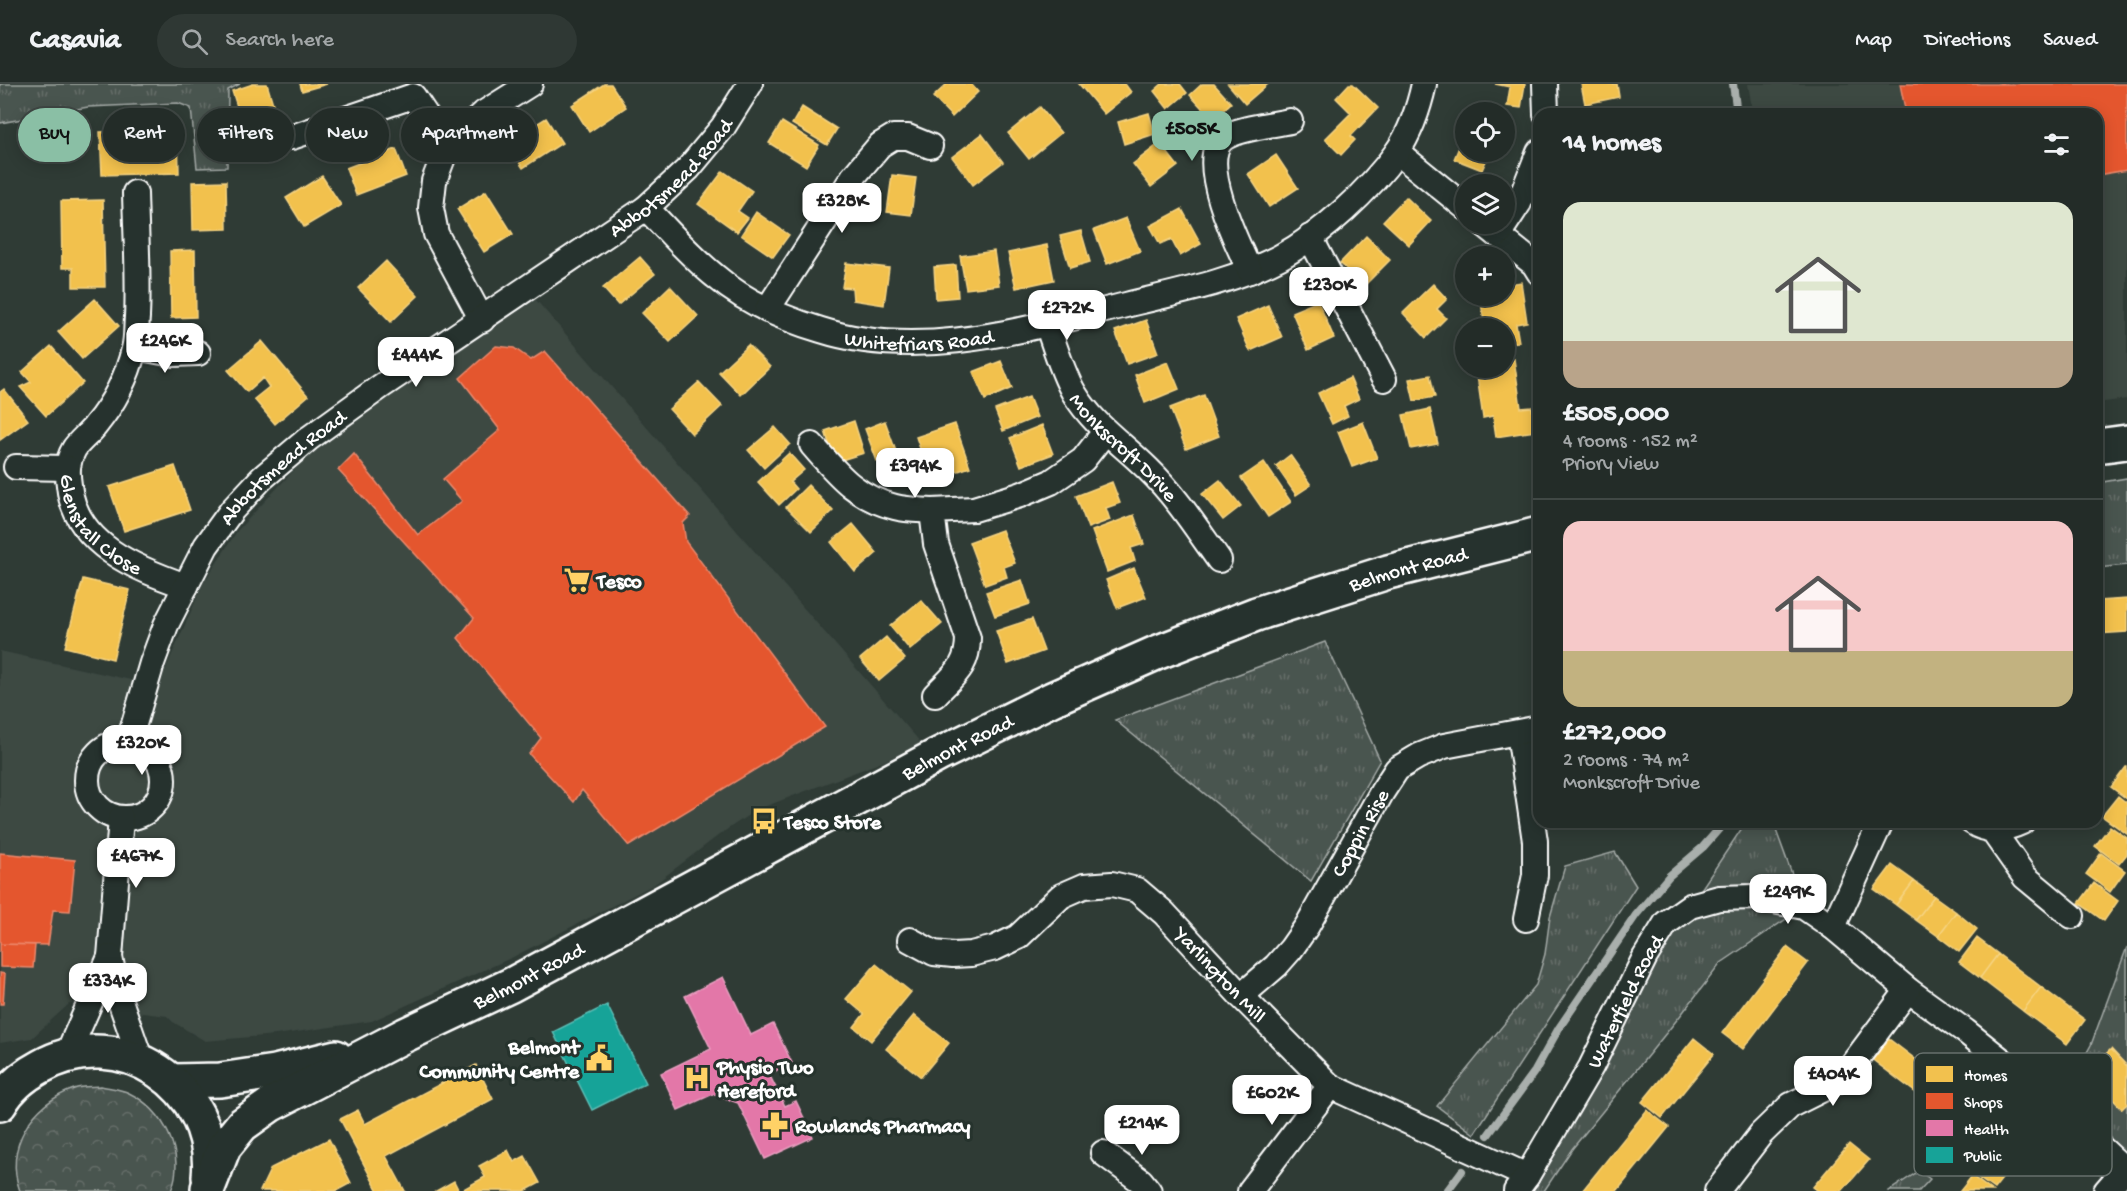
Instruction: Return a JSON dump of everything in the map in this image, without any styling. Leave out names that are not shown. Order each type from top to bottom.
[{"type":"highway","points":[[2103,445],[2127,442]]},
{"type":"highway","name":"Belmont Road","points":[[208,1190],[224,1147],[242,1125],[270,1105],[405,1035],[511,985],[938,755],[1052,699],[1156,653],[1256,614],[1388,572],[1533,536]]},
{"type":"highway","name":"Belmont Road","points":[[173,1082],[220,1080],[275,1072],[348,1054],[405,1035]]},
{"type":"highway","points":[[1,1100],[15,1084],[31,1072],[67,1055],[104,1052],[141,1061],[158,1070],[173,1082],[188,1099],[200,1119],[208,1142],[210,1165],[208,1190]]},
{"type":"street","points":[[492,108],[530,84]]},
{"type":"street","name":"Abbotsmead Road","points":[[129,741],[166,625],[213,537],[232,510],[262,478],[308,439],[380,387],[646,208],[688,169],[723,127],[750,84]]},
{"type":"street","name":"Whitefriars Road","points":[[646,208],[714,276],[767,310],[822,331],[870,341],[927,342],[977,338],[1047,324],[1204,286],[1250,271],[1281,256],[1310,237],[1357,199],[1397,152],[1412,122],[1424,84]]},
{"type":"street","points":[[1545,84],[1546,108]]},
{"type":"street","points":[[294,136],[413,96],[421,108]]},
{"type":"street","points":[[1250,271],[1233,236],[1213,168],[1215,147],[1224,137],[1290,121]]},
{"type":"street","points":[[767,310],[854,177],[880,145],[893,137],[919,142]]},
{"type":"street","points":[[1397,152],[1455,199]]},
{"type":"street","points":[[441,162],[434,181],[431,208],[436,234],[482,320]]},
{"type":"street","points":[[1515,207],[1519,203],[1533,167]]},
{"type":"street","name":"Glenstall Close","points":[[135,193],[138,297],[135,347],[116,398],[94,427],[74,448],[67,468],[70,496],[80,518],[99,543],[120,559],[144,572],[186,586]]},
{"type":"street","points":[[1497,234],[1533,263]]},
{"type":"street","points":[[1310,237],[1384,379]]},
{"type":"street","name":"Monkscroft Drive","points":[[1047,324],[1062,367],[1074,392],[1090,415],[1105,432],[1148,469],[1179,504],[1219,560]]},
{"type":"street","points":[[135,347],[173,354],[198,353]]},
{"type":"street","points":[[812,445],[846,483],[866,497],[896,508],[932,511],[974,509],[1020,495],[1051,482],[1083,460],[1105,432]]},
{"type":"street","points":[[16,467],[67,468]]},
{"type":"street","points":[[932,511],[936,544],[968,638],[968,653],[961,667],[935,695]]},
{"type":"street","name":"Coppin Rise","points":[[1241,996],[1284,957],[1307,926],[1382,792],[1397,770],[1419,756],[1444,746],[1529,731],[1533,819]]},
{"type":"street","points":[[129,741],[141,744],[155,756],[163,773],[164,785],[160,796],[144,814],[133,818],[121,818],[99,809],[87,788],[86,776],[96,753],[106,746],[129,741]]},
{"type":"street","points":[[121,818],[110,957],[117,992],[141,1061]]},
{"type":"street","name":"Coppin Rise","points":[[1526,919],[1534,875],[1533,828]]},
{"type":"street","points":[[1833,927],[1878,828]]},
{"type":"street","points":[[1984,828],[2025,877],[2072,916]]},
{"type":"street","name":"Yarlington Mill","points":[[910,940],[934,953],[962,954],[995,948],[1018,937],[1061,896],[1084,886],[1112,885],[1137,890],[1164,914],[1330,1086],[1522,1184]]},
{"type":"street","name":"Waterfield Road","points":[[1522,1184],[1591,1067],[1645,957],[1666,923],[1690,906],[1719,898],[1754,897],[1804,907],[1833,927],[1908,990],[1992,1053]]},
{"type":"street","points":[[67,1055],[110,957]]},
{"type":"street","points":[[1718,1191],[1761,1134],[1791,1105],[1843,1077],[1908,990]]},
{"type":"street","points":[[1250,1191],[1330,1086]]},
{"type":"street","points":[[1103,1153],[1141,1181],[1149,1191]]},
{"type":"street","name":"Waterfield Road","points":[[2112,1157],[2126,1170]]},
{"type":"street","points":[[2106,1191],[2126,1170]]},
{"type":"shaded area","points":[[1748,84],[2127,84],[2127,399],[2103,402],[2103,108],[1752,108]]},
{"type":"shaded area","points":[[536,300],[922,744],[882,762],[756,810],[655,884],[513,957],[372,1021],[276,1035],[205,1041],[167,1016],[69,1004],[32,1038],[0,1043],[0,651],[158,686],[203,584],[237,531],[309,454],[383,397]]},
{"type":"green space","points":[[0,84],[240,84],[228,90],[228,108],[197,108],[197,162],[227,162],[227,167],[197,168],[191,108],[178,103],[82,108],[18,108],[18,120],[0,123]]},
{"type":"green space","points":[[2127,478],[2127,565],[2103,567],[2103,482]]},
{"type":"green space","points":[[1325,642],[1380,760],[1311,881],[1115,720]]},
{"type":"green space","points":[[1742,828],[1775,828],[1804,907],[1721,963],[1572,1149],[1544,1191],[1516,1191],[1666,923],[1690,906]]},
{"type":"green space","points":[[1615,852],[1636,886],[1474,1134],[1437,1106],[1536,985],[1545,954],[1550,917],[1565,866]]},
{"type":"green space","points":[[2127,947],[2127,1172],[2112,1158],[2112,1053],[2087,1053]]},
{"type":"green space","points":[[101,1086],[129,1093],[152,1110],[162,1121],[174,1148],[176,1162],[171,1191],[20,1191],[16,1175],[16,1158],[25,1129],[34,1116],[59,1096],[77,1088]]},
{"type":"green space","points":[[1914,1174],[1930,1179],[1919,1191],[1889,1191]]},
{"type":"building: Homes","points":[[253,84],[267,84],[274,108],[238,108],[232,91]]},
{"type":"building: Homes","points":[[300,84],[327,84],[302,91]]},
{"type":"building: Homes","points":[[604,84],[611,84],[626,107],[589,132],[572,105]]},
{"type":"building: Homes","points":[[947,84],[971,84],[978,92],[952,117],[933,97]]},
{"type":"building: Homes","points":[[1079,84],[1125,84],[1131,92],[1104,114]]},
{"type":"building: Homes","points":[[1162,84],[1180,84],[1187,93],[1168,109],[1154,91]]},
{"type":"building: Homes","points":[[1202,84],[1214,84],[1231,103],[1213,120],[1190,95]]},
{"type":"building: Homes","points":[[1228,84],[1268,84],[1245,104]]},
{"type":"building: Homes","points":[[1349,84],[1353,84],[1378,108],[1351,136],[1355,140],[1341,155],[1325,139],[1351,113],[1336,98]]},
{"type":"building: Homes","points":[[1495,84],[1525,84],[1521,108],[1515,107],[1515,102],[1508,102],[1510,87]]},
{"type":"building: Homes","points":[[1581,84],[1617,84],[1619,97],[1585,104]]},
{"type":"building: Homes","points":[[802,107],[837,129],[827,145],[792,124]]},
{"type":"building: Homes","points":[[1040,107],[1061,133],[1029,159],[1008,133]]},
{"type":"building: Homes","points":[[1149,113],[1155,134],[1124,144],[1118,122]]},
{"type":"building: Homes","points":[[546,118],[562,143],[537,159],[537,124]]},
{"type":"building: Homes","points":[[782,122],[819,145],[806,166],[769,143]]},
{"type":"building: Homes","points":[[100,132],[103,132],[103,162],[179,162],[179,173],[102,175]]},
{"type":"building: Homes","points":[[982,134],[1003,162],[973,185],[952,157]]},
{"type":"building: Homes","points":[[1160,143],[1178,166],[1151,187],[1133,164]]},
{"type":"building: Homes","points":[[396,149],[406,176],[356,195],[346,168],[362,162],[389,162],[389,152]]},
{"type":"building: Homes","points":[[1276,155],[1298,188],[1269,207],[1248,174]]},
{"type":"building: Homes","points":[[519,162],[532,162],[523,168]]},
{"type":"building: Homes","points":[[1462,162],[1486,162],[1482,170]]},
{"type":"building: Homes","points":[[723,171],[752,191],[738,211],[748,218],[737,232],[698,204]]},
{"type":"building: Homes","points":[[892,175],[916,178],[911,215],[887,212]]},
{"type":"building: Homes","points":[[322,176],[341,205],[304,227],[286,198]]},
{"type":"building: Homes","points":[[226,181],[227,229],[193,230],[192,182]]},
{"type":"building: Homes","points":[[486,191],[513,234],[484,252],[457,209]]},
{"type":"building: Homes","points":[[1406,197],[1431,221],[1409,245],[1383,221]]},
{"type":"building: Homes","points":[[103,200],[105,287],[73,287],[73,268],[62,268],[61,201]]},
{"type":"building: Homes","points":[[1182,209],[1201,244],[1180,256],[1171,239],[1160,244],[1150,226]]},
{"type":"building: Homes","points":[[756,212],[789,235],[773,257],[741,235]]},
{"type":"building: Homes","points":[[1126,218],[1140,251],[1107,264],[1094,230]]},
{"type":"building: Homes","points":[[1081,231],[1090,262],[1070,268],[1060,236]]},
{"type":"building: Homes","points":[[1366,236],[1390,260],[1364,286],[1340,263]]},
{"type":"building: Homes","points":[[1047,245],[1054,280],[1016,288],[1008,253]]},
{"type":"building: Homes","points":[[195,250],[196,317],[171,318],[170,251]]},
{"type":"building: Homes","points":[[994,251],[999,285],[966,289],[960,256]]},
{"type":"building: Homes","points":[[640,257],[655,274],[618,305],[603,288]]},
{"type":"building: Homes","points":[[386,261],[418,296],[391,322],[358,288]]},
{"type":"building: Homes","points":[[846,263],[889,268],[884,305],[853,300],[852,288],[842,287]]},
{"type":"building: Homes","points":[[956,265],[958,297],[936,299],[934,267]]},
{"type":"building: Homes","points":[[1317,267],[1327,291],[1304,300],[1295,276]]},
{"type":"building: Homes","points":[[1521,282],[1527,322],[1516,324],[1519,342],[1515,342],[1515,318],[1483,318],[1482,306],[1515,306],[1515,283]]},
{"type":"building: Homes","points":[[1433,284],[1447,299],[1437,309],[1446,318],[1426,338],[1403,313]]},
{"type":"building: Homes","points":[[670,286],[698,316],[670,342],[642,313]]},
{"type":"building: Homes","points":[[95,299],[119,326],[82,359],[58,332]]},
{"type":"building: Homes","points":[[1318,301],[1334,338],[1308,350],[1292,312]]},
{"type":"building: Homes","points":[[1268,305],[1282,337],[1250,351],[1236,319]]},
{"type":"building: Homes","points":[[1146,320],[1158,353],[1127,364],[1115,331]]},
{"type":"building: Homes","points":[[262,341],[308,396],[275,424],[254,399],[269,387],[263,378],[247,392],[228,370]]},
{"type":"building: Homes","points":[[748,345],[770,367],[741,395],[719,372]]},
{"type":"building: Homes","points":[[51,346],[83,383],[46,416],[20,387],[31,382],[22,372]]},
{"type":"building: Homes","points":[[1001,361],[1012,388],[985,400],[973,372]]},
{"type":"building: Homes","points":[[1168,362],[1179,389],[1145,403],[1135,375]]},
{"type":"building: Homes","points":[[1515,366],[1521,408],[1532,407],[1533,431],[1496,437],[1493,416],[1483,418],[1477,378],[1515,378]]},
{"type":"building: Homes","points":[[1430,375],[1435,397],[1414,401],[1409,379]]},
{"type":"building: Homes","points":[[1350,378],[1359,399],[1344,406],[1348,416],[1332,424],[1318,393]]},
{"type":"building: Homes","points":[[699,382],[722,406],[692,434],[669,409]]},
{"type":"building: Homes","points":[[4,389],[28,420],[0,440],[0,392]]},
{"type":"building: Homes","points":[[1204,395],[1219,436],[1186,449],[1170,408]]},
{"type":"building: Homes","points":[[1029,397],[1037,417],[1003,431],[995,410]]},
{"type":"building: Homes","points":[[1430,409],[1438,444],[1411,449],[1403,415]]},
{"type":"building: Homes","points":[[854,421],[864,453],[835,462],[825,431]]},
{"type":"building: Homes","points":[[885,421],[897,454],[877,461],[865,429]]},
{"type":"building: Homes","points":[[1363,422],[1377,458],[1352,467],[1338,432]]},
{"type":"building: Homes","points":[[955,424],[970,467],[941,477],[936,462],[926,466],[916,437]]},
{"type":"building: Homes","points":[[1042,425],[1053,454],[1021,466],[1010,438]]},
{"type":"building: Homes","points":[[775,427],[790,444],[764,468],[748,450]]},
{"type":"building: Homes","points":[[789,453],[804,470],[790,482],[796,489],[779,505],[758,482]]},
{"type":"building: Homes","points":[[1290,455],[1311,485],[1296,495],[1276,466]]},
{"type":"building: Homes","points":[[1264,462],[1291,502],[1268,517],[1241,478]]},
{"type":"building: Homes","points":[[175,466],[190,510],[124,531],[109,487]]},
{"type":"building: Homes","points":[[1220,480],[1241,506],[1223,520],[1202,494]]},
{"type":"building: Homes","points":[[1112,482],[1120,503],[1106,508],[1110,520],[1088,528],[1076,496]]},
{"type":"building: Homes","points":[[808,485],[833,511],[811,532],[786,507]]},
{"type":"building: Homes","points":[[1134,515],[1144,544],[1131,548],[1135,561],[1107,572],[1092,531]]},
{"type":"building: Homes","points":[[853,524],[877,553],[855,572],[831,542]]},
{"type":"building: Homes","points":[[1002,530],[1015,563],[1004,567],[1007,577],[985,585],[969,542]]},
{"type":"building: Homes","points":[[1134,568],[1146,597],[1117,608],[1106,580]]},
{"type":"building: Homes","points":[[83,579],[130,590],[113,659],[65,647]]},
{"type":"building: Homes","points":[[1022,580],[1030,604],[995,616],[986,592]]},
{"type":"building: Homes","points":[[2127,599],[2127,632],[2103,634],[2103,601]]},
{"type":"building: Homes","points":[[921,600],[942,624],[910,650],[890,626]]},
{"type":"building: Homes","points":[[1032,619],[1044,651],[1008,664],[996,631]]},
{"type":"building: Homes","points":[[886,637],[905,659],[879,681],[860,659]]},
{"type":"building: Homes","points":[[2127,767],[2127,799],[2111,787]]},
{"type":"building: Homes","points":[[2118,796],[2127,803],[2127,834],[2103,817]]},
{"type":"building: Homes","points":[[2110,826],[2127,838],[2127,854],[2119,864],[2095,846]]},
{"type":"building: Homes","points":[[2101,853],[2125,871],[2110,892],[2086,874]]},
{"type":"building: Homes","points":[[1892,865],[1914,881],[1896,905],[1874,889]]},
{"type":"building: Homes","points":[[1914,881],[1934,896],[1916,920],[1896,905]]},
{"type":"building: Homes","points":[[2094,883],[2118,901],[2104,921],[2079,903]]},
{"type":"building: Homes","points":[[1934,896],[1956,912],[1938,936],[1916,920]]},
{"type":"building: Homes","points":[[1956,912],[1977,929],[1959,952],[1938,936]]},
{"type":"building: Homes","points":[[1977,938],[1998,954],[1980,978],[1959,962]]},
{"type":"building: Homes","points":[[1787,947],[1808,963],[1743,1049],[1722,1033]]},
{"type":"building: Homes","points":[[1998,954],[2041,987],[2023,1011],[1980,978]]},
{"type":"building: Homes","points":[[876,964],[911,992],[871,1041],[854,1027],[864,1014],[846,999]]},
{"type":"building: Homes","points":[[2041,987],[2085,1020],[2067,1044],[2023,1011]]},
{"type":"building: Homes","points":[[914,1015],[949,1043],[921,1077],[886,1049]]},
{"type":"building: Homes","points":[[1694,1038],[1714,1054],[1662,1118],[1642,1102]]},
{"type":"building: Homes","points":[[1889,1039],[1914,1058],[1914,1091],[1873,1060]]},
{"type":"building: Homes","points":[[2111,1049],[2127,1066],[2127,1104],[2122,1109],[2112,1098],[2112,1053],[2107,1053]]},
{"type":"building: Homes","points":[[476,1065],[493,1099],[386,1156],[405,1191],[378,1191],[340,1119],[358,1110],[365,1124]]},
{"type":"building: Homes","points":[[1647,1110],[1669,1127],[1617,1191],[1582,1191]]},
{"type":"building: Homes","points":[[329,1139],[351,1183],[336,1191],[260,1191],[271,1168]]},
{"type":"building: Homes","points":[[1849,1144],[1869,1160],[1842,1191],[1818,1191],[1813,1187]]},
{"type":"building: Homes","points":[[508,1150],[514,1162],[525,1156],[540,1183],[525,1191],[460,1191],[485,1177],[479,1166]]},
{"type":"building: Homes","points":[[1972,1176],[1992,1191],[1960,1191]]},
{"type":"building: Homes","points":[[1976,1176],[2004,1176],[1994,1189]]},
{"type":"building: Homes","points":[[454,1181],[459,1191],[436,1191]]},
{"type":"building: Shops","points":[[1900,84],[2127,84],[2127,170],[2103,174],[2103,108],[1905,108]]},
{"type":"building: Shops","name":"Tesco","points":[[496,346],[514,348],[531,360],[545,351],[690,516],[683,523],[686,542],[825,727],[629,846],[582,790],[574,802],[529,754],[541,738],[458,638],[474,618],[338,470],[354,454],[418,535],[462,501],[443,479],[500,430],[460,378]]},
{"type":"building: Shops","points":[[0,853],[75,860],[70,911],[53,910],[48,945],[0,944]]},
{"type":"building: Shops","points":[[0,944],[35,945],[33,968],[0,967]]},
{"type":"building: Shops","points":[[0,973],[5,974],[3,1004],[0,1004]]},
{"type":"building: Health","points":[[723,977],[751,1035],[773,1024],[792,1063],[769,1074],[785,1106],[796,1101],[813,1137],[765,1159],[738,1103],[713,1094],[678,1110],[661,1073],[711,1049],[685,996]]},
{"type":"building: Public","name":"Belmont Community Centre","points":[[607,1005],[646,1083],[592,1110],[553,1032]]},
{"type":"waterway","points":[[1733,84],[1736,108]]},
{"type":"waterway","points":[[1488,1135],[1535,1071],[1559,1028],[1636,915],[1669,876],[1703,847],[1720,828]]},
{"type":"waterway","points":[[1447,1191],[1462,1171]]},
{"type":"place","name":"Tesco","points":[[577,580]]},
{"type":"place","name":"Tesco Store","points":[[764,821]]},
{"type":"place","name":"Belmont Community Centre","points":[[599,1058]]},
{"type":"place","name":"Physio Two Hereford","points":[[697,1078]]},
{"type":"place","name":"Rowlands Pharmacy","points":[[775,1125]]}]
